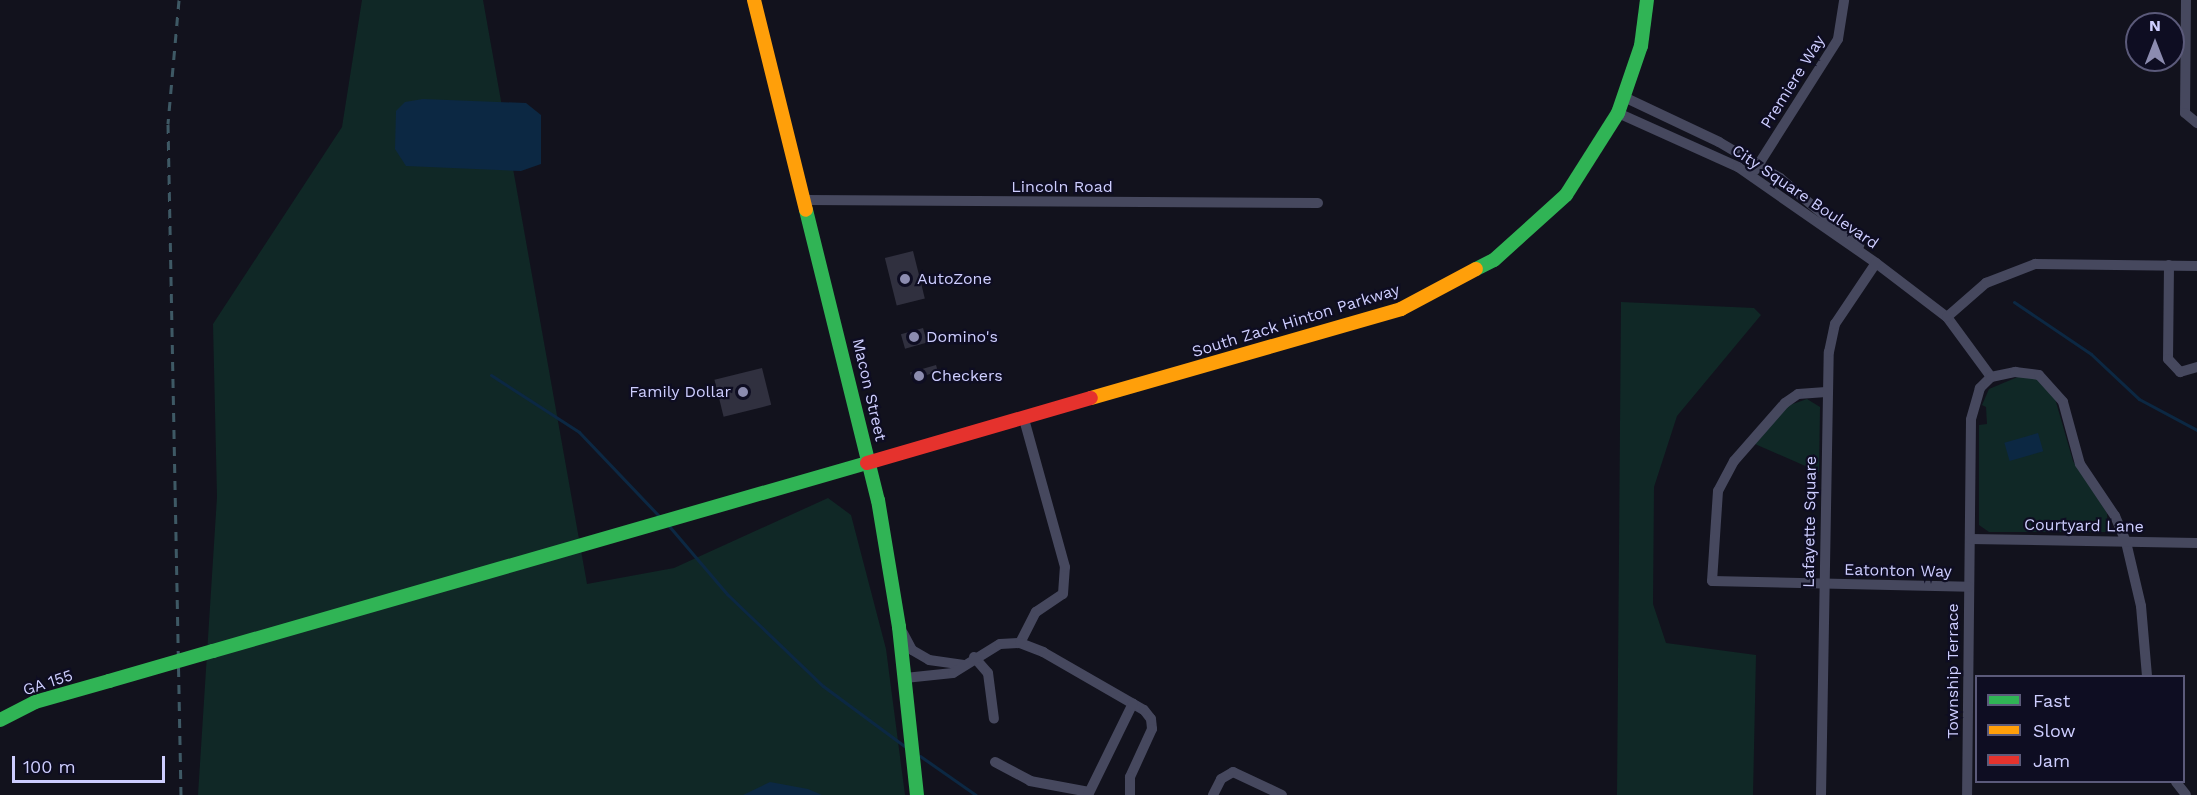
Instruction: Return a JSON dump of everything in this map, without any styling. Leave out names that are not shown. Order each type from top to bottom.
[{"type":"main road","name":"Macon Street","points":[[754,0],[806,200],[869,462],[899,627],[916,795]]},
{"type":"main road","name":"South Zack Hinton Parkway","points":[[869,462],[1401,309],[1472,276],[1566,195],[1618,113],[1641,46],[1647,0]]},
{"type":"main road","name":"GA 155","points":[[0,720],[35,702],[869,462]]},
{"type":"street","name":"Premiere Way","points":[[1752,176],[1838,39],[1844,0]]},
{"type":"street","points":[[2190,2],[2184,113],[2197,123]]},
{"type":"street","name":"City Square Boulevard","points":[[1624,97],[1758,165],[1830,216],[1876,263]]},
{"type":"street","name":"City Square Boulevard","points":[[1618,113],[1701,148],[1752,176],[1876,263],[1947,317]]},
{"type":"street","name":"Lincoln Road","points":[[806,200],[1318,203]]},
{"type":"street","name":"Lafayette Square","points":[[1821,795],[1826,392],[1835,324],[1876,263]]},
{"type":"street","points":[[2147,675],[2141,606],[2126,542],[2115,516],[2080,464],[2063,402],[2053,386],[2039,375],[2015,372],[1991,377],[1947,317],[1986,283],[2035,264],[2197,266]]},
{"type":"street","points":[[2169,265],[2168,359],[2180,372],[2197,367]]},
{"type":"street","name":"Township Terrace","points":[[1967,795],[1972,679],[1969,587],[1971,420],[1980,388],[1991,377]]},
{"type":"street","name":"Eatonton Way","points":[[1826,392],[1798,394],[1785,403],[1734,461],[1718,491],[1712,580],[1824,585],[1969,587]]},
{"type":"street","points":[[1020,643],[1036,612],[1063,594],[1065,567],[1024,419]]},
{"type":"street","name":"Courtyard Lane","points":[[1970,539],[2197,543]]},
{"type":"street","points":[[899,627],[920,656],[964,665]]},
{"type":"street","points":[[904,678],[942,677],[990,647],[1020,643],[1133,703],[1151,719],[1152,729],[1130,777],[1130,795]]},
{"type":"street","points":[[974,657],[988,673],[994,719]]},
{"type":"street","points":[[995,762],[1030,781],[1089,794],[1133,703]]},
{"type":"street","points":[[1213,795],[1221,779],[1233,772],[1242,773],[1282,795]]},
{"type":"green space","points":[[362,0],[483,0],[587,584],[674,568],[828,498],[851,515],[886,649],[905,795],[198,795],[217,497],[213,324],[342,127]]},
{"type":"green space","points":[[1621,302],[1754,308],[1761,315],[1677,416],[1654,487],[1653,604],[1666,643],[1756,655],[1753,795],[1617,795]]},
{"type":"green space","points":[[2020,376],[2038,379],[2054,395],[2073,461],[2107,513],[2108,532],[1989,532],[1979,525],[1979,425],[1987,424],[1986,407],[1982,405],[1989,389]]},
{"type":"green space","points":[[1807,399],[1820,407],[1819,472],[1755,444],[1787,406]]},
{"type":"water","points":[[423,99],[526,103],[541,115],[541,164],[521,171],[406,166],[395,149],[396,111],[405,102]]},
{"type":"water","points":[[2038,433],[2043,451],[2010,461],[2004,443]]},
{"type":"water","points":[[770,782],[808,789],[822,795],[743,795]]},
{"type":"building","name":"AutoZone","points":[[913,251],[925,299],[897,306],[885,258]]},
{"type":"building","name":"Domino's","points":[[923,328],[927,342],[905,349],[901,334]]},
{"type":"building","name":"Checkers","points":[[936,365],[938,372],[912,379],[910,372]]},
{"type":"building","name":"Family Dollar","points":[[762,368],[771,405],[724,417],[714,380]]},
{"type":"waterway","points":[[2014,302],[2091,354],[2139,399],[2197,430]]},
{"type":"waterway","points":[[491,375],[579,432],[660,517]]},
{"type":"waterway","points":[[669,526],[727,594],[823,686],[907,748]]},
{"type":"waterway","points":[[920,756],[976,795]]},
{"type":"railway","points":[[179,0],[168,124],[181,795]]},
{"type":"traffic: fast","points":[[1476,269],[1494,260],[1566,195],[1618,113],[1641,46],[1647,0]]},
{"type":"traffic: fast","points":[[806,210],[878,500],[899,627],[917,795]]},
{"type":"traffic: fast","points":[[213,651],[867,463]]},
{"type":"traffic: fast","points":[[109,681],[213,651]]},
{"type":"traffic: fast","points":[[0,720],[35,702],[109,681]]},
{"type":"traffic: slow","points":[[754,0],[806,210]]},
{"type":"traffic: slow","points":[[1091,398],[1401,309],[1476,269]]},
{"type":"traffic: jam","points":[[867,463],[1091,398]]},
{"type":"place","name":"AutoZone","points":[[905,279]]},
{"type":"place","name":"Domino's","points":[[914,337]]},
{"type":"place","name":"Checkers","points":[[919,376]]},
{"type":"place","name":"Family Dollar","points":[[743,392]]}]
